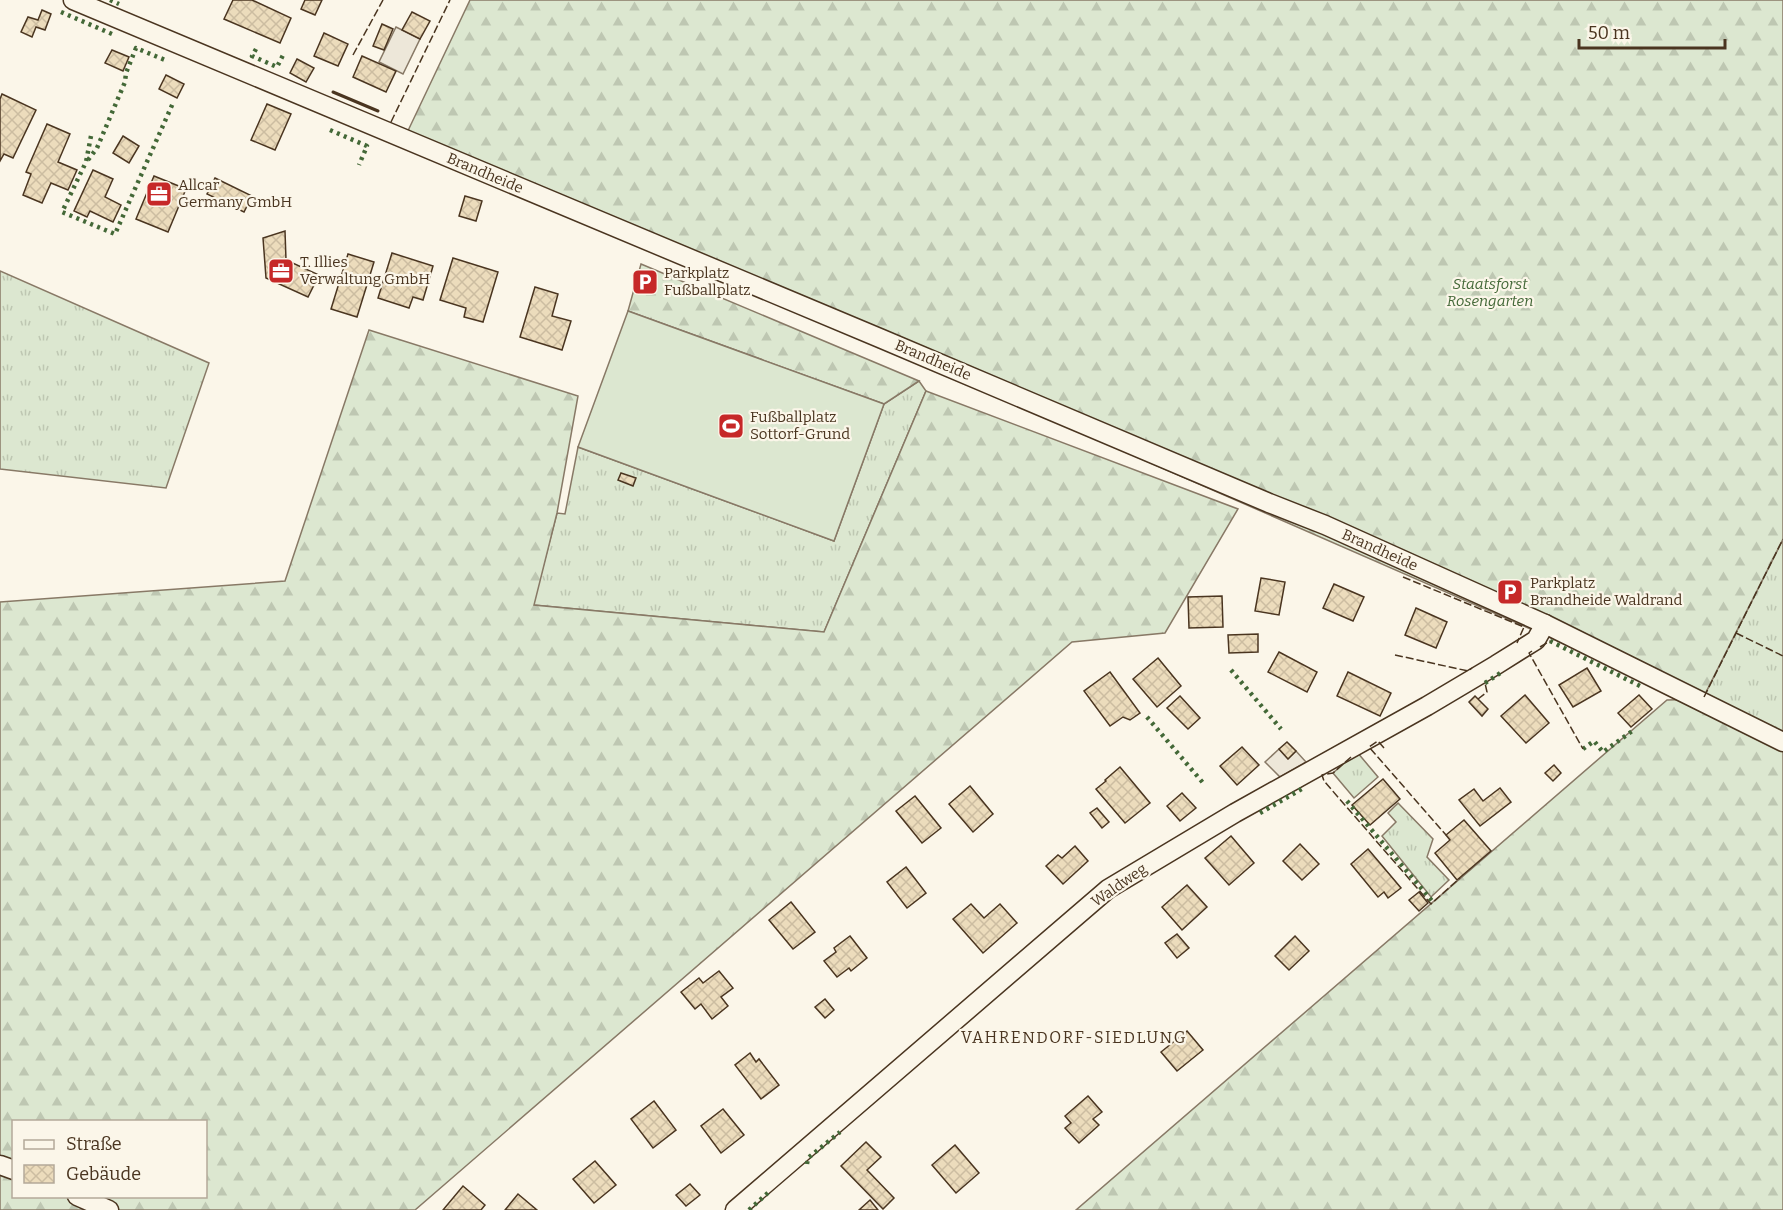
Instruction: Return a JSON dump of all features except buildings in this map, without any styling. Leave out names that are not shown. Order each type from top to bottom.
[{"type":"street","name":"Brandheide","points":[[73,0],[1325,525],[1545,624],[1783,742]]},
{"type":"street","name":"Waldweg","points":[[735,1210],[1108,889],[1235,813],[1496,665],[1536,640],[1545,624]]},
{"type":"street","points":[[79,1198],[109,1210]]},
{"type":"green space","name":"Staatsforst Rosengarten","points":[[470,0],[1783,0],[1783,539],[1703,698],[1629,672],[405,137]]},
{"type":"green space","points":[[641,264],[919,381],[884,404],[628,311]]},
{"type":"green space","points":[[0,271],[209,363],[166,488],[0,469]]},
{"type":"green space","name":"Fußballplatz Sottorf-Grund","points":[[628,311],[884,404],[834,541],[578,447]]},
{"type":"green space","points":[[369,330],[578,396],[557,513],[534,605],[824,632],[926,391],[1238,509],[1165,633],[1072,642],[415,1210],[0,1210],[0,602],[285,581]]},
{"type":"green space","points":[[919,381],[926,391],[824,632],[533,605],[557,513],[565,514],[578,447],[834,541],[884,404]]},
{"type":"green space","points":[[1783,539],[1783,736],[1703,698]]},
{"type":"green space","points":[[1705,699],[1783,736],[1783,1210],[1076,1210],[1667,700]]},
{"type":"green space","points":[[1357,752],[1378,777],[1354,798],[1333,773]]},
{"type":"green space","points":[[1398,803],[1433,839],[1427,857],[1449,880],[1431,897],[1382,836],[1396,822],[1388,813]]},
{"type":"shaded area","points":[[396,27],[420,39],[403,74],[379,62]]},
{"type":"shaded area","points":[[1279,749],[1288,759],[1296,751],[1306,762],[1280,777],[1265,762]]},
{"type":"hedge","points":[[110,0],[119,4]]},
{"type":"hedge","points":[[61,12],[112,34]]},
{"type":"hedge","points":[[88,160],[97,148],[125,82],[126,73],[136,48],[165,60]]},
{"type":"hedge","points":[[256,49],[252,56],[277,67],[283,55]]},
{"type":"hedge","points":[[91,136],[86,162],[62,212],[115,234],[173,103]]},
{"type":"hedge","points":[[330,130],[367,146],[359,165]]},
{"type":"hedge","points":[[1550,641],[1642,687]]},
{"type":"hedge","points":[[1231,670],[1281,729]]},
{"type":"hedge","points":[[1485,683],[1502,672]]},
{"type":"hedge","points":[[1147,717],[1204,784]]},
{"type":"hedge","points":[[1583,749],[1594,741],[1603,752],[1635,729]]},
{"type":"hedge","points":[[1260,813],[1305,787]]},
{"type":"hedge","points":[[1347,801],[1433,902]]},
{"type":"hedge","points":[[807,1164],[808,1158],[840,1132]]},
{"type":"hedge","points":[[749,1210],[771,1190]]},
{"type":"fence","points":[[353,55],[383,0]]},
{"type":"fence","points":[[391,122],[450,0]]},
{"type":"fence","points":[[1704,697],[1783,539]]},
{"type":"fence","points":[[1403,577],[1524,627],[1517,643]]},
{"type":"fence","points":[[1736,633],[1783,656]]},
{"type":"fence","points":[[1540,647],[1550,641]]},
{"type":"fence","points":[[1532,651],[1529,653],[1583,749]]},
{"type":"fence","points":[[1395,655],[1468,671],[1472,668]]},
{"type":"fence","points":[[1478,699],[1487,692],[1485,683]]},
{"type":"fence","points":[[1384,748],[1378,741],[1369,747],[1446,835]]},
{"type":"fence","points":[[1351,757],[1333,773],[1322,775],[1324,781],[1431,904],[1460,878]]},
{"type":"wall","points":[[333,92],[378,111]]},
{"type":"place","name":"Allcar Germany GmbH","points":[[159,194]]},
{"type":"place","name":"T. Illies Verwaltung GmbH","points":[[281,271]]},
{"type":"place","name":"Parkplatz Fußballplatz","points":[[645,282]]},
{"type":"place","name":"Fußballplatz Sottorf-Grund","points":[[731,426]]},
{"type":"place","name":"Parkplatz Brandheide Waldrand","points":[[1510,592]]},
{"type":"district","name":"VAHRENDORF-SIEDLUNG","points":[[1074,1037]]}]
